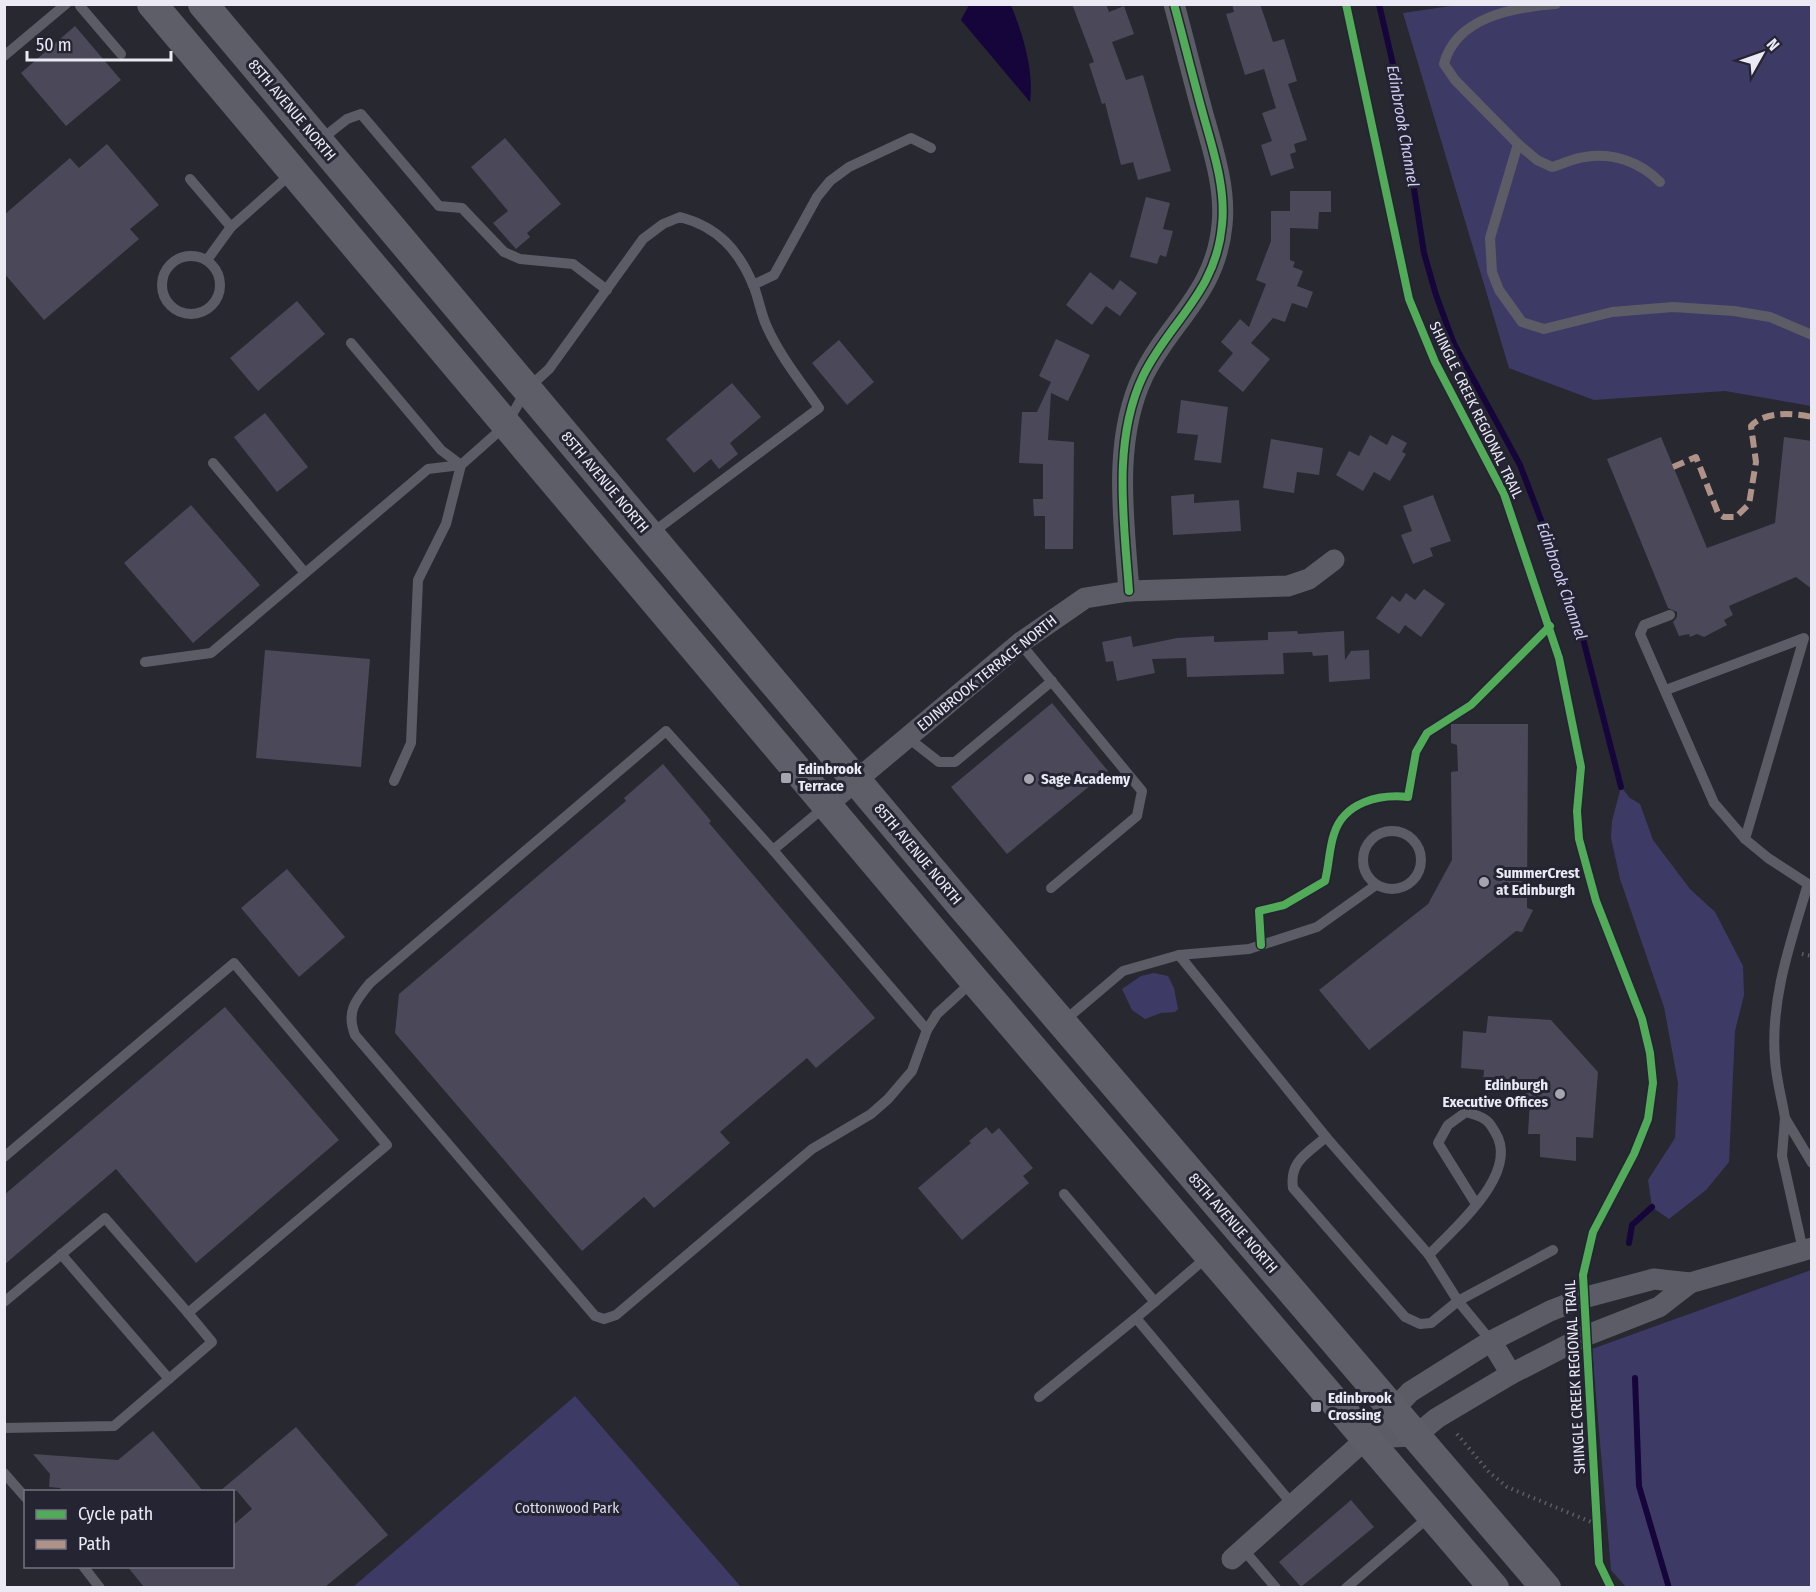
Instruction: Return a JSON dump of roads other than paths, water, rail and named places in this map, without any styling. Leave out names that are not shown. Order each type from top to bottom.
[{"type":"main road","points":[[152,4],[974,980],[1494,1587]]},
{"type":"main road","name":"85TH AVENUE NORTH","points":[[203,4],[1061,1023],[1546,1587]]},
{"type":"street","points":[[1174,4],[1217,164],[1222,225],[1215,258],[1202,289],[1145,374],[1132,402],[1126,432],[1124,463],[1129,591],[1288,586],[1309,579],[1334,560]]},
{"type":"street","name":"EDINBROOK TERRACE NORTH","points":[[827,805],[1020,643],[1085,598],[1129,591]]},
{"type":"street","points":[[1238,1554],[1367,1438],[1392,1408],[1410,1392],[1491,1341],[1550,1311],[1583,1298],[1654,1280],[1690,1283],[1807,1249]]},
{"type":"street","points":[[1367,1438],[1415,1436],[1437,1418],[1510,1374],[1585,1336],[1659,1307],[1690,1283]]},
{"type":"street","points":[[1491,1341],[1510,1374]]},
{"type":"lane","points":[[4,56],[66,4]]},
{"type":"lane","points":[[1556,4],[1534,6],[1488,18],[1459,37],[1447,52],[1444,64],[1448,72],[1518,144],[1537,160],[1552,167],[1585,157],[1623,159],[1644,168],[1660,182]]},
{"type":"lane","points":[[80,5],[121,54]]},
{"type":"lane","points":[[319,141],[347,119],[361,114],[439,206],[462,208],[504,252],[520,259],[573,264],[606,290]]},
{"type":"lane","points":[[753,285],[774,275],[817,197],[830,181],[849,167],[911,138],[931,148]]},
{"type":"lane","points":[[1518,144],[1490,238],[1492,272],[1499,290],[1522,322],[1544,329],[1612,312],[1673,307],[1734,311],[1770,317],[1812,335]]},
{"type":"lane","points":[[207,260],[231,227],[293,172]]},
{"type":"lane","points":[[190,179],[231,227]]},
{"type":"lane","points":[[394,781],[411,743],[417,579],[446,524],[461,465],[506,425],[527,389],[549,369],[643,239],[663,224],[680,217],[717,231],[729,245],[753,285],[766,326],[790,367],[819,408],[676,512],[649,535]]},
{"type":"lane","points":[[199,256],[207,260],[214,267],[220,286],[213,305],[195,314],[176,309],[163,295],[163,277],[166,268],[181,257],[199,256]]},
{"type":"lane","points":[[351,343],[441,450],[461,465]]},
{"type":"lane","points":[[213,463],[305,573]]},
{"type":"lane","points":[[145,662],[211,652],[429,469],[461,465]]},
{"type":"lane","points":[[1670,615],[1644,625],[1640,634],[1714,803],[1745,839],[1768,858],[1810,884],[1785,960],[1777,1002],[1775,1061],[1785,1118],[1782,1156],[1807,1249]]},
{"type":"lane","points":[[1666,690],[1803,638],[1745,839]]},
{"type":"lane","points":[[1020,643],[1142,791],[1137,816],[1051,888]]},
{"type":"lane","points":[[907,738],[939,762],[955,762],[1052,681]]},
{"type":"lane","points":[[927,1030],[773,850],[666,731],[370,983],[353,1007],[349,1021],[355,1035],[595,1316],[604,1319],[616,1315],[821,1142],[871,1114],[888,1099],[912,1071],[927,1030],[937,1014],[974,980]]},
{"type":"lane","points":[[773,850],[827,805]]},
{"type":"lane","points":[[1384,831],[1403,832],[1417,844],[1421,864],[1413,881],[1395,890],[1376,885],[1369,878],[1362,860],[1368,842],[1384,831]]},
{"type":"lane","points":[[1061,1023],[1123,971],[1179,955],[1249,949],[1317,927],[1376,885]]},
{"type":"lane","points":[[1179,955],[1326,1137],[1429,1255],[1458,1301],[1491,1341]]},
{"type":"lane","points":[[4,1157],[234,963],[387,1145],[188,1314]]},
{"type":"lane","points":[[1429,1255],[1476,1204],[1492,1185],[1501,1162],[1502,1142],[1488,1121],[1466,1112],[1448,1125],[1438,1143],[1476,1204]]},
{"type":"lane","points":[[1785,1118],[1812,1163]]},
{"type":"lane","points":[[1326,1137],[1299,1160],[1291,1174],[1293,1188],[1405,1317],[1420,1324],[1431,1323],[1458,1301],[1553,1250]]},
{"type":"lane","points":[[1064,1194],[1155,1302]]},
{"type":"lane","points":[[4,1302],[105,1218],[212,1341],[114,1426],[4,1428]]},
{"type":"lane","points":[[61,1254],[169,1379]]},
{"type":"lane","points":[[1039,1397],[1209,1255]]},
{"type":"lane","points":[[1136,1318],[1292,1504]]},
{"type":"lane","points":[[4,1473],[24,1496]]},
{"type":"lane","points":[[1346,1587],[1432,1514]]},
{"type":"lane","points":[[1238,1554],[1276,1587]]},
{"type":"lane","points":[[85,1568],[100,1587]]},
{"type":"waterway","name":"Edinbrook Channel","points":[[1379,4],[1398,86],[1424,253],[1436,295],[1454,344],[1520,465],[1543,525],[1579,623],[1621,787]]},
{"type":"waterway","name":"Edinbrook Channel","points":[[1629,1243],[1632,1225],[1652,1207]]},
{"type":"waterway","name":"Edinbrook Channel","points":[[1635,1378],[1639,1486],[1669,1588]]},
{"type":"place","name":"Edinbrook Terrace","points":[[786,778]]},
{"type":"place","name":"Sage Academy","points":[[1029,779]]},
{"type":"place","name":"SummerCrest at Edinburgh","points":[[1484,882]]},
{"type":"place","name":"Edinburgh Executive Offices","points":[[1560,1094]]},
{"type":"place","name":"Edinbrook Crossing","points":[[1316,1407]]},
{"type":"park label","name":"Cottonwood Park","points":[[567,1508]]}]
